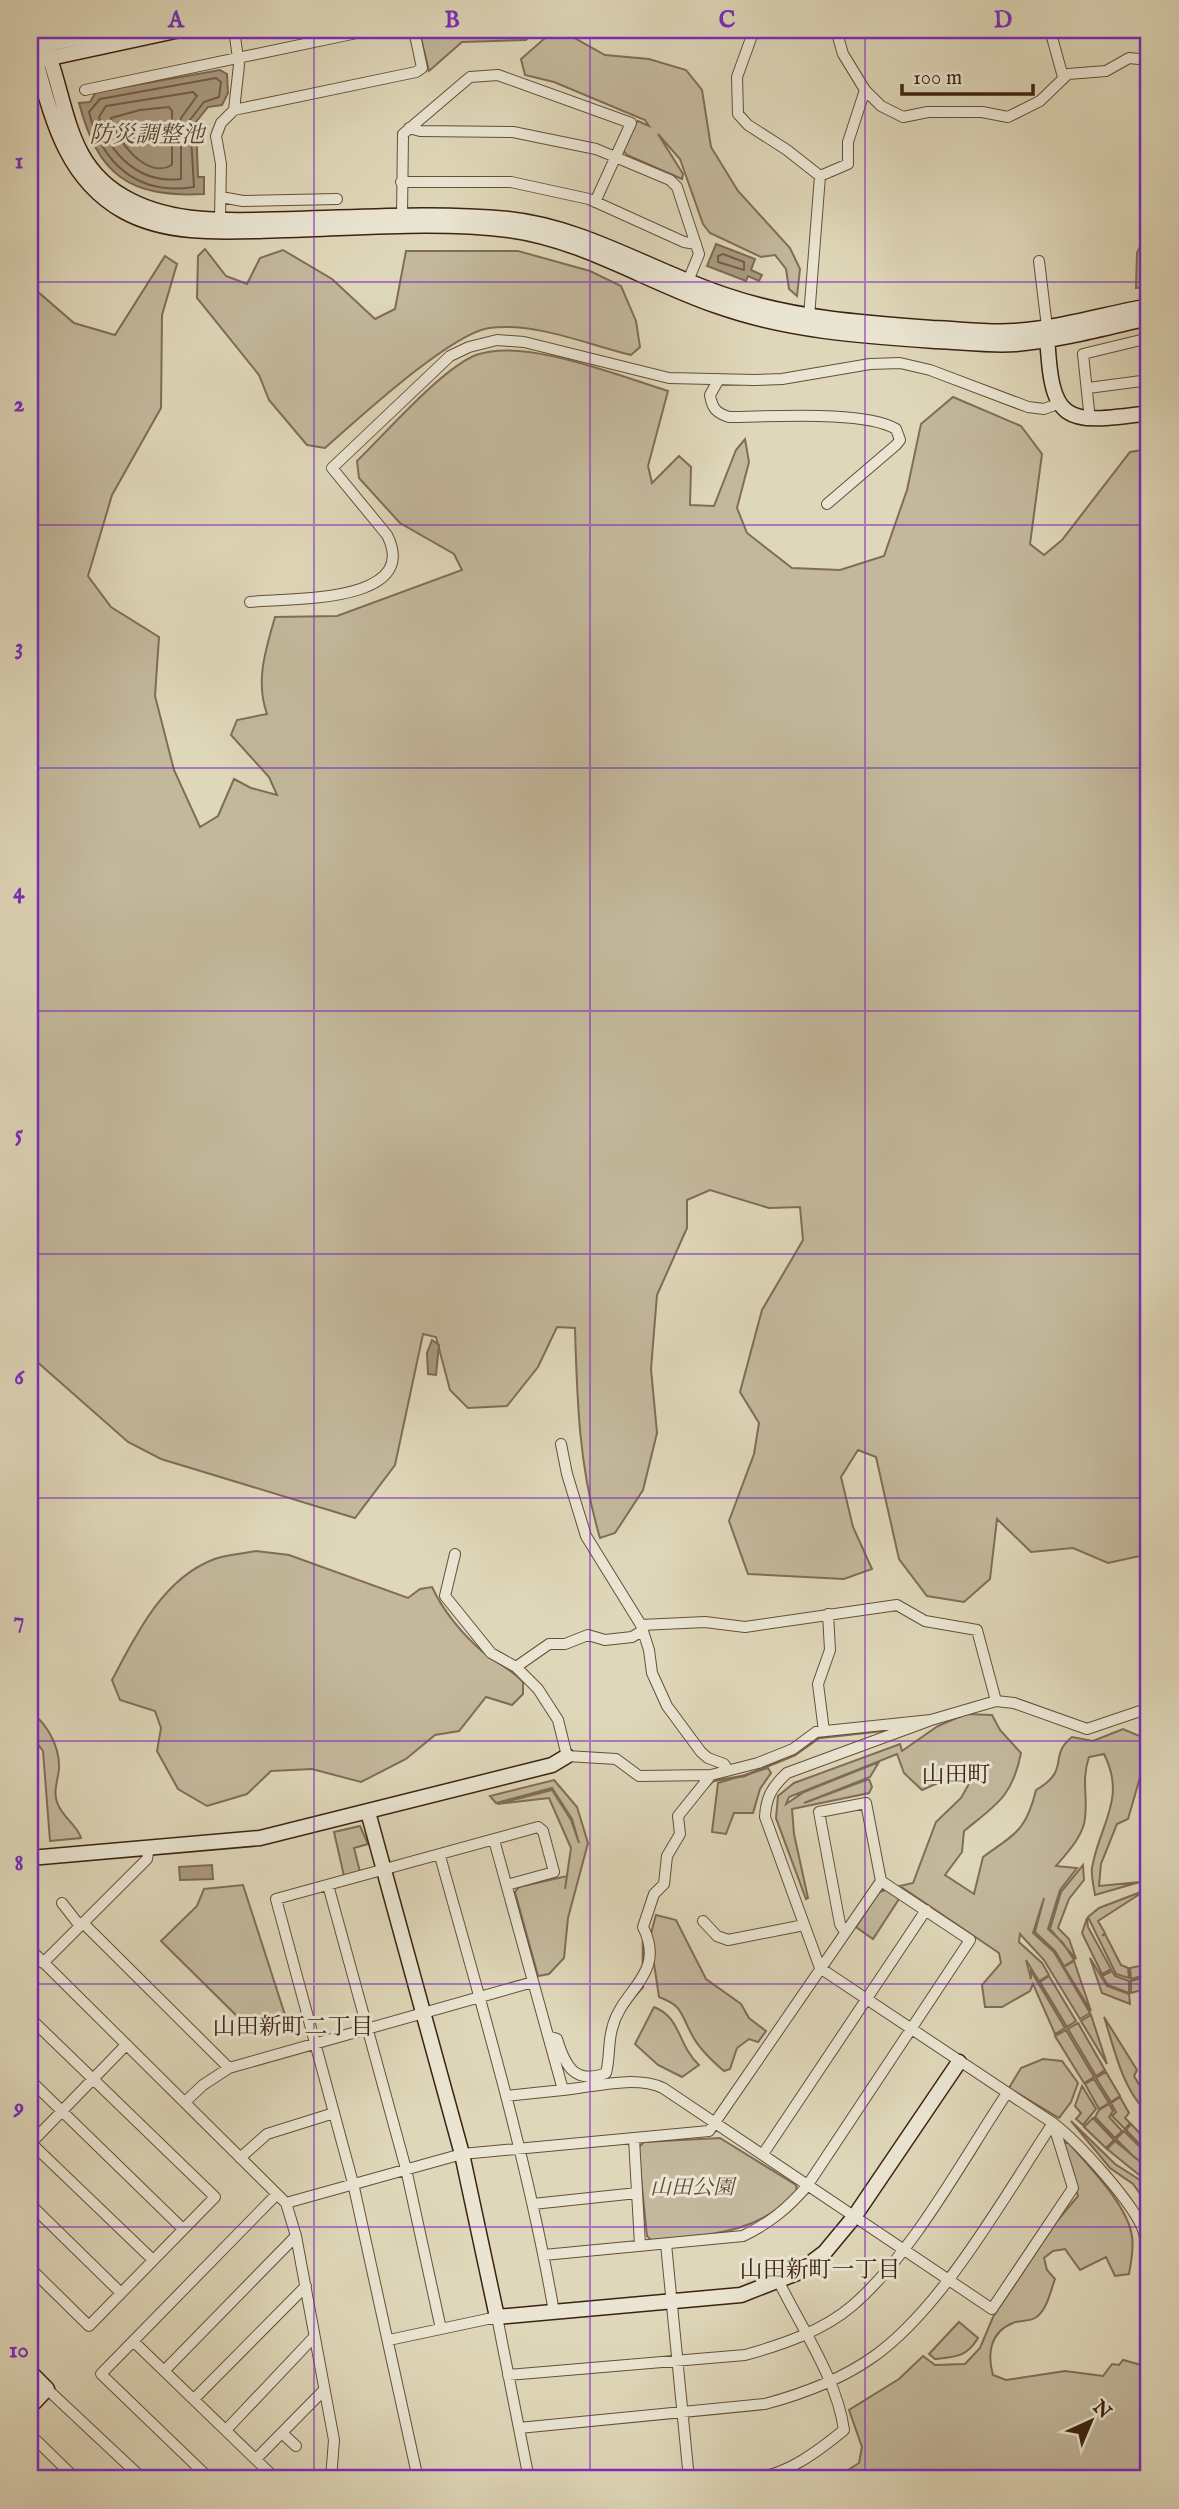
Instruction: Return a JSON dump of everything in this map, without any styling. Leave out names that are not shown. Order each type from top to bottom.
[{"type":"street","points":[[40,44],[114,30]]},
{"type":"street","points":[[40,44],[180,30]]},
{"type":"street","points":[[234,30],[239,57],[234,110]]},
{"type":"street","points":[[85,90],[371,30]]},
{"type":"street","points":[[220,219],[221,164],[216,136],[221,123],[234,110],[416,72],[422,68],[414,30]]},
{"type":"street","points":[[754,30],[737,77],[738,114],[748,125],[782,146],[820,176]]},
{"type":"street","points":[[836,30],[843,54],[864,90],[877,103],[903,117],[931,112],[982,112],[1007,117],[1040,101],[1063,77],[1106,71],[1129,58],[1149,60]]},
{"type":"street","points":[[1050,30],[1063,77]]},
{"type":"street","points":[[40,44],[71,134],[90,167],[102,180],[144,207],[197,219],[461,215],[532,222],[593,241],[751,317],[794,327],[979,344],[1149,318]]},
{"type":"street","points":[[40,44],[52,120],[68,157],[81,175],[108,202],[139,219],[197,230],[460,226],[508,230],[559,241],[686,286],[808,317],[979,331],[1047,333],[1149,306]]},
{"type":"street","points":[[402,216],[401,137],[470,77],[499,75],[631,123],[595,202]]},
{"type":"street","points":[[820,176],[848,164],[848,142],[864,90]]},
{"type":"street","points":[[410,128],[420,131],[511,131],[595,149],[673,182],[699,256],[686,286]]},
{"type":"street","points":[[808,317],[820,176]]},
{"type":"street","points":[[401,182],[505,181],[595,202],[684,242],[696,244]]},
{"type":"street","points":[[221,197],[243,201],[337,199]]},
{"type":"street","points":[[1039,261],[1052,383],[1060,403],[1070,414],[1090,420],[1149,414]]},
{"type":"street","points":[[1090,420],[1083,354],[1149,338]]},
{"type":"street","points":[[250,602],[342,594],[373,587],[385,576],[392,565],[394,548],[332,468],[450,356],[469,347],[497,340],[524,342],[669,378],[782,379],[870,364],[900,363],[930,370],[1028,407],[1044,409],[1060,403]]},
{"type":"street","points":[[719,379],[710,395],[711,405],[718,413],[729,417],[836,418],[888,424],[896,429],[900,440],[897,445],[827,504]]},
{"type":"street","points":[[1087,388],[1149,380]]},
{"type":"street","points":[[561,1444],[586,1536],[642,1628],[652,1673],[674,1718],[701,1752],[708,1758],[724,1763],[728,1770]]},
{"type":"street","points":[[456,1554],[445,1596],[491,1653],[516,1667],[538,1689],[558,1720],[567,1756]]},
{"type":"street","points":[[516,1667],[549,1644],[565,1644],[588,1635],[606,1640],[632,1636],[642,1628],[705,1622],[745,1627],[897,1605],[925,1621],[976,1630],[996,1701]]},
{"type":"street","points":[[824,1731],[818,1684],[830,1650],[828,1614]]},
{"type":"street","points":[[1138,2274],[1149,2272],[1145,2234],[1137,2215],[1068,2134],[820,1968],[765,1817],[766,1799],[775,1784],[788,1773],[931,1720],[996,1701],[1014,1703],[1087,1729],[1149,1708]]},
{"type":"street","points":[[30,1858],[260,1838],[552,1765],[567,1756],[616,1759],[639,1776],[711,1775],[793,1749],[816,1732],[931,1720]]},
{"type":"street","points":[[548,2036],[557,2039],[564,2062],[572,2073],[578,2076],[606,2073],[612,2029],[619,2011],[648,1971],[648,1937],[643,1927],[654,1894],[664,1884],[667,1856],[680,1834],[678,1816],[711,1775]]},
{"type":"street","points":[[286,2203],[462,2154],[709,2131],[881,1881],[866,1803],[818,1812],[840,1924],[845,1932]]},
{"type":"street","points":[[369,1812],[462,2154],[529,2479]]},
{"type":"street","points":[[418,2479],[353,2183],[276,1899],[538,1827],[543,1831],[554,1872],[508,1885]]},
{"type":"street","points":[[494,1840],[563,2090]]},
{"type":"street","points":[[43,1963],[147,1859],[149,1847]]},
{"type":"street","points":[[440,1856],[506,2096],[533,2204],[554,2312]]},
{"type":"street","points":[[544,2255],[743,2236],[768,2223],[791,2205],[807,2186],[970,1940],[881,1881]]},
{"type":"street","points":[[328,1885],[406,2169],[441,2329]]},
{"type":"street","points":[[62,1903],[229,2068]]},
{"type":"street","points":[[763,2154],[926,1910]]},
{"type":"street","points":[[703,1921],[717,1936],[728,1940],[804,1925]]},
{"type":"street","points":[[30,1949],[286,2203],[296,2236],[334,2440],[331,2479]]},
{"type":"street","points":[[185,2102],[229,2068],[533,1982]]},
{"type":"street","points":[[30,2018],[215,2197],[89,2326],[31,2272]]},
{"type":"street","points":[[126,2045],[30,2143],[153,2260]]},
{"type":"street","points":[[389,2340],[497,2317],[741,2295],[779,2282],[812,2263],[837,2240],[959,2062]]},
{"type":"street","points":[[30,2080],[183,2229]]},
{"type":"street","points":[[506,2096],[651,2083],[763,2154],[992,2309],[1073,2188],[1053,2123]]},
{"type":"street","points":[[508,2375],[745,2355],[783,2345],[805,2334],[850,2308],[904,2249],[1007,2093]]},
{"type":"street","points":[[240,2158],[267,2134],[334,2113]]},
{"type":"street","points":[[519,2428],[765,2404],[796,2396],[872,2358],[900,2336],[948,2280],[1053,2123]]},
{"type":"street","points":[[634,2139],[640,2245]]},
{"type":"street","points":[[533,2204],[637,2193]]},
{"type":"street","points":[[211,2479],[101,2374],[277,2194]]},
{"type":"street","points":[[30,2204],[121,2293]]},
{"type":"street","points":[[164,2371],[296,2236]]},
{"type":"street","points":[[666,2244],[674,2301],[689,2479]]},
{"type":"street","points":[[751,2479],[764,2478],[803,2461],[844,2430],[841,2410],[779,2282]]},
{"type":"street","points":[[194,2399],[306,2287]]},
{"type":"street","points":[[226,2430],[314,2337]]},
{"type":"street","points":[[133,2341],[276,2479]]},
{"type":"street","points":[[30,2372],[144,2479]]},
{"type":"street","points":[[30,2407],[47,2389]]},
{"type":"street","points":[[256,2459],[324,2390]]},
{"type":"street","points":[[282,2433],[296,2446]]},
{"type":"street","points":[[30,2449],[37,2441],[76,2479]]},
{"type":"green space","points":[[419,30],[536,30],[526,40],[462,42],[429,71]]},
{"type":"green space","points":[[553,31],[569,35],[605,55],[649,59],[686,70],[702,90],[711,147],[738,191],[790,248],[800,269],[797,296],[789,289],[786,269],[775,255],[761,257],[710,233],[703,224],[680,159],[658,134],[683,174],[682,179],[627,155],[623,150],[635,124],[638,121],[649,126],[645,120],[554,82],[525,75],[521,59]]},
{"type":"green space","points":[[1149,227],[1149,286],[1136,288],[1137,253]]},
{"type":"green space","points":[[205,249],[226,276],[247,284],[260,258],[283,250],[332,279],[375,319],[395,309],[406,251],[518,251],[590,271],[621,286],[636,321],[640,347],[631,355],[542,331],[489,328],[452,345],[429,361],[325,448],[307,445],[269,400],[259,375],[197,298],[198,256]]},
{"type":"green space","points":[[165,256],[177,264],[162,315],[161,408],[112,495],[88,576],[111,607],[159,637],[155,696],[174,770],[200,827],[218,816],[234,779],[251,788],[277,795],[269,777],[231,735],[237,720],[267,714],[262,677],[265,653],[275,617],[337,616],[462,570],[454,554],[400,523],[359,478],[357,461],[431,387],[462,362],[476,355],[496,351],[519,351],[545,355],[598,368],[668,391],[648,466],[652,483],[679,456],[691,467],[690,505],[714,506],[736,450],[745,439],[749,462],[737,508],[747,533],[792,568],[840,570],[884,556],[907,490],[921,424],[953,397],[1021,426],[1042,454],[1030,544],[1044,555],[1062,540],[1130,452],[1149,449],[1149,1554],[1108,1563],[1073,1548],[1031,1552],[997,1519],[990,1579],[964,1602],[927,1596],[899,1559],[876,1457],[858,1450],[841,1477],[853,1527],[872,1569],[844,1579],[748,1574],[729,1521],[754,1454],[759,1423],[740,1392],[762,1310],[803,1240],[800,1207],[769,1208],[710,1190],[687,1200],[687,1228],[657,1295],[651,1369],[657,1433],[643,1490],[615,1533],[600,1538],[583,1460],[575,1328],[557,1327],[538,1367],[507,1406],[468,1408],[450,1390],[436,1337],[423,1334],[395,1465],[355,1518],[161,1459],[128,1442],[35,1360],[30,1360],[30,285],[74,323],[115,335]]},
{"type":"green space","points":[[256,1551],[289,1555],[408,1598],[420,1589],[432,1587],[448,1614],[468,1638],[523,1682],[523,1694],[512,1705],[486,1697],[459,1731],[435,1735],[406,1759],[361,1782],[312,1769],[271,1771],[247,1794],[207,1806],[178,1789],[157,1751],[161,1728],[155,1711],[120,1700],[112,1680],[152,1611],[179,1581],[194,1569],[217,1558]]},
{"type":"green space","points":[[30,1711],[42,1722],[55,1744],[59,1760],[57,1802],[81,1838],[50,1841],[43,1751],[30,1734]]},
{"type":"green space","points":[[966,1714],[992,1715],[1000,1730],[1021,1753],[1008,1790],[994,1806],[964,1831],[962,1852],[945,1875],[974,1894],[983,1857],[1012,1836],[1024,1823],[1036,1790],[1053,1776],[1061,1751],[1072,1737],[1093,1741],[1123,1729],[1142,1737],[1149,1746],[1128,1819],[1117,1824],[1101,1864],[1099,1886],[1140,1882],[1095,1895],[1092,1868],[1109,1812],[1113,1785],[1104,1754],[1089,1757],[1085,1773],[1086,1810],[1082,1831],[1056,1866],[1077,1868],[1060,1890],[1048,1929],[1063,1943],[1074,1960],[1064,1966],[1055,1951],[1035,1932],[1044,1898],[1033,1933],[1054,1952],[1090,2013],[1080,2019],[1044,1960],[1020,1934],[1019,1942],[1042,1963],[1049,1975],[1039,1981],[1026,1960],[1031,1979],[1031,1971],[1065,2028],[1055,2034],[1033,1984],[1030,1991],[1002,2007],[985,2007],[982,1985],[1001,1963],[999,1953],[900,1886],[913,1883],[936,1822],[961,1798],[974,1775],[956,1775],[922,1790],[904,1773],[897,1754],[789,1797],[786,1804],[804,1792],[879,1762],[870,1777],[804,1803],[869,1779],[872,1787],[869,1793],[792,1809],[794,1834],[808,1898],[806,1899],[776,1818],[778,1796],[794,1783],[900,1744],[902,1751],[938,1726]]},
{"type":"green space","points":[[768,1768],[771,1773],[760,1789],[753,1813],[734,1813],[726,1834],[712,1832],[718,1783]]},
{"type":"green space","points":[[554,1780],[577,1807],[588,1843],[568,1918],[564,1958],[549,1974],[538,1976],[515,1892],[519,1887],[567,1876],[571,1848],[549,1798],[497,1804],[552,1790],[571,1820],[579,1843],[572,1819],[552,1788],[496,1803],[490,1796]]},
{"type":"green space","points":[[360,1826],[368,1844],[354,1848],[360,1872],[344,1876],[334,1832]]},
{"type":"green space","points":[[1083,1865],[1084,1880],[1069,1899],[1058,1928],[1069,1939],[1076,1959],[1050,1929],[1061,1892]]},
{"type":"green space","points":[[243,1885],[285,2015],[249,2028],[161,1941],[197,1906],[204,1889]]},
{"type":"green space","points":[[886,1890],[899,1899],[873,1939],[856,1927],[879,1892]]},
{"type":"green space","points":[[1146,1890],[1098,1921],[1105,1933],[1102,1936],[1105,1934],[1121,1965],[1128,1968],[1129,1978],[1116,1974],[1088,1917],[1099,1908]]},
{"type":"green space","points":[[656,1915],[676,1920],[706,1979],[741,2004],[749,2018],[766,2031],[758,2042],[749,2039],[737,2048],[730,2069],[724,2071],[701,2049],[677,2007],[659,1997],[650,1937]]},
{"type":"green space","points":[[1087,1918],[1088,1927],[1111,1969],[1102,1974],[1082,1933]]},
{"type":"green space","points":[[1090,1958],[1107,1986],[1129,1994],[1130,2004],[1102,1993]]},
{"type":"green space","points":[[1074,1961],[1091,2011],[1064,1967]]},
{"type":"green space","points":[[1149,1964],[1149,1974],[1131,1979],[1130,1968]]},
{"type":"green space","points":[[1112,1971],[1115,1976],[1129,1981],[1129,1993],[1108,1985],[1102,1976]]},
{"type":"green space","points":[[1049,1976],[1076,2021],[1067,2027],[1040,1982]]},
{"type":"green space","points":[[1149,1976],[1149,1988],[1131,1993],[1131,1981]]},
{"type":"green space","points":[[654,2007],[675,2025],[699,2065],[682,2077],[658,2065],[635,2044]]},
{"type":"green space","points":[[1091,2015],[1107,2064],[1081,2021]]},
{"type":"green space","points":[[1104,2017],[1137,2070],[1134,2076],[1149,2101],[1149,2107],[1143,2108],[1129,2088]]},
{"type":"green space","points":[[1078,2023],[1105,2070],[1096,2076],[1068,2029]]},
{"type":"green space","points":[[1066,2030],[1094,2077],[1084,2083],[1055,2036]]},
{"type":"green space","points":[[1043,2059],[1062,2061],[1078,2083],[1071,2102],[1059,2118],[1009,2088],[1021,2068]]},
{"type":"green space","points":[[1106,2072],[1120,2096],[1111,2102],[1096,2078]]},
{"type":"green space","points":[[1094,2079],[1109,2103],[1099,2109],[1085,2084]]},
{"type":"green space","points":[[1082,2086],[1096,2109],[1083,2125],[1076,2119],[1081,2113],[1075,2106]]},
{"type":"green space","points":[[1120,2097],[1129,2113],[1125,2118],[1130,2123],[1125,2129],[1112,2116],[1116,2112],[1111,2103]]},
{"type":"green space","points":[[1109,2104],[1113,2111],[1109,2117],[1122,2131],[1115,2138],[1095,2117],[1099,2110]]},
{"type":"green space","points":[[1093,2118],[1114,2140],[1106,2148],[1084,2127]]},
{"type":"green space","points":[[1071,2121],[1115,2164],[1143,2182],[1149,2190],[1149,2206],[1133,2184],[1110,2168]]},
{"type":"green space","points":[[1131,2124],[1149,2143],[1149,2154],[1126,2130]]},
{"type":"green space","points":[[1124,2131],[1149,2156],[1149,2166],[1135,2158],[1116,2139]]},
{"type":"green space","name":"山田公園","points":[[720,2138],[796,2185],[797,2191],[782,2206],[748,2225],[712,2234],[651,2240],[647,2236],[638,2148],[644,2142]]},
{"type":"green space","points":[[1115,2141],[1149,2169],[1149,2183],[1107,2149]]},
{"type":"green space","points":[[1064,2143],[1069,2143],[1123,2211],[1133,2241],[1129,2274],[1115,2276],[1106,2257],[1080,2270],[1065,2249],[1053,2251],[1044,2258],[1047,2270],[1055,2279],[1045,2306],[1035,2318],[1013,2323],[999,2332],[992,2344],[990,2359],[993,2375],[1006,2380],[1065,2371],[1103,2376],[1112,2364],[1119,2365],[1123,2360],[1149,2367],[1149,2479],[834,2479],[859,2463],[862,2447],[849,2410],[899,2379],[923,2356],[935,2365],[965,2364],[980,2348],[993,2317],[1057,2221],[1078,2196]]},
{"type":"green space","points":[[959,2322],[978,2338],[965,2352],[935,2359],[929,2354]]},
{"type":"water","name":"防災調整池","points":[[220,70],[227,74],[228,93],[222,105],[208,107],[196,122],[198,177],[204,177],[204,194],[156,192],[136,186],[120,177],[107,164],[96,148],[79,103],[90,102],[96,92]]},
{"type":"water","points":[[716,244],[755,259],[751,270],[762,275],[759,281],[748,276],[746,281],[707,266]]},
{"type":"water","points":[[432,1340],[439,1345],[436,1375],[428,1374],[427,1353]]},
{"type":"water","points":[[212,1865],[213,1879],[180,1880],[179,1867]]},
{"type":"waterway","points":[[708,1786],[713,1781],[744,1776],[795,1755],[819,1738],[890,1730]]},
{"type":"waterway","points":[[643,1941],[643,1966]]},
{"type":"waterway","points":[[634,1997],[643,1987]]},
{"type":"district","name":"山田町","points":[[956,1775]]},
{"type":"district","name":"山田新町二丁目","points":[[293,2027]]},
{"type":"district","name":"山田新町一丁目","points":[[820,2270]]}]
